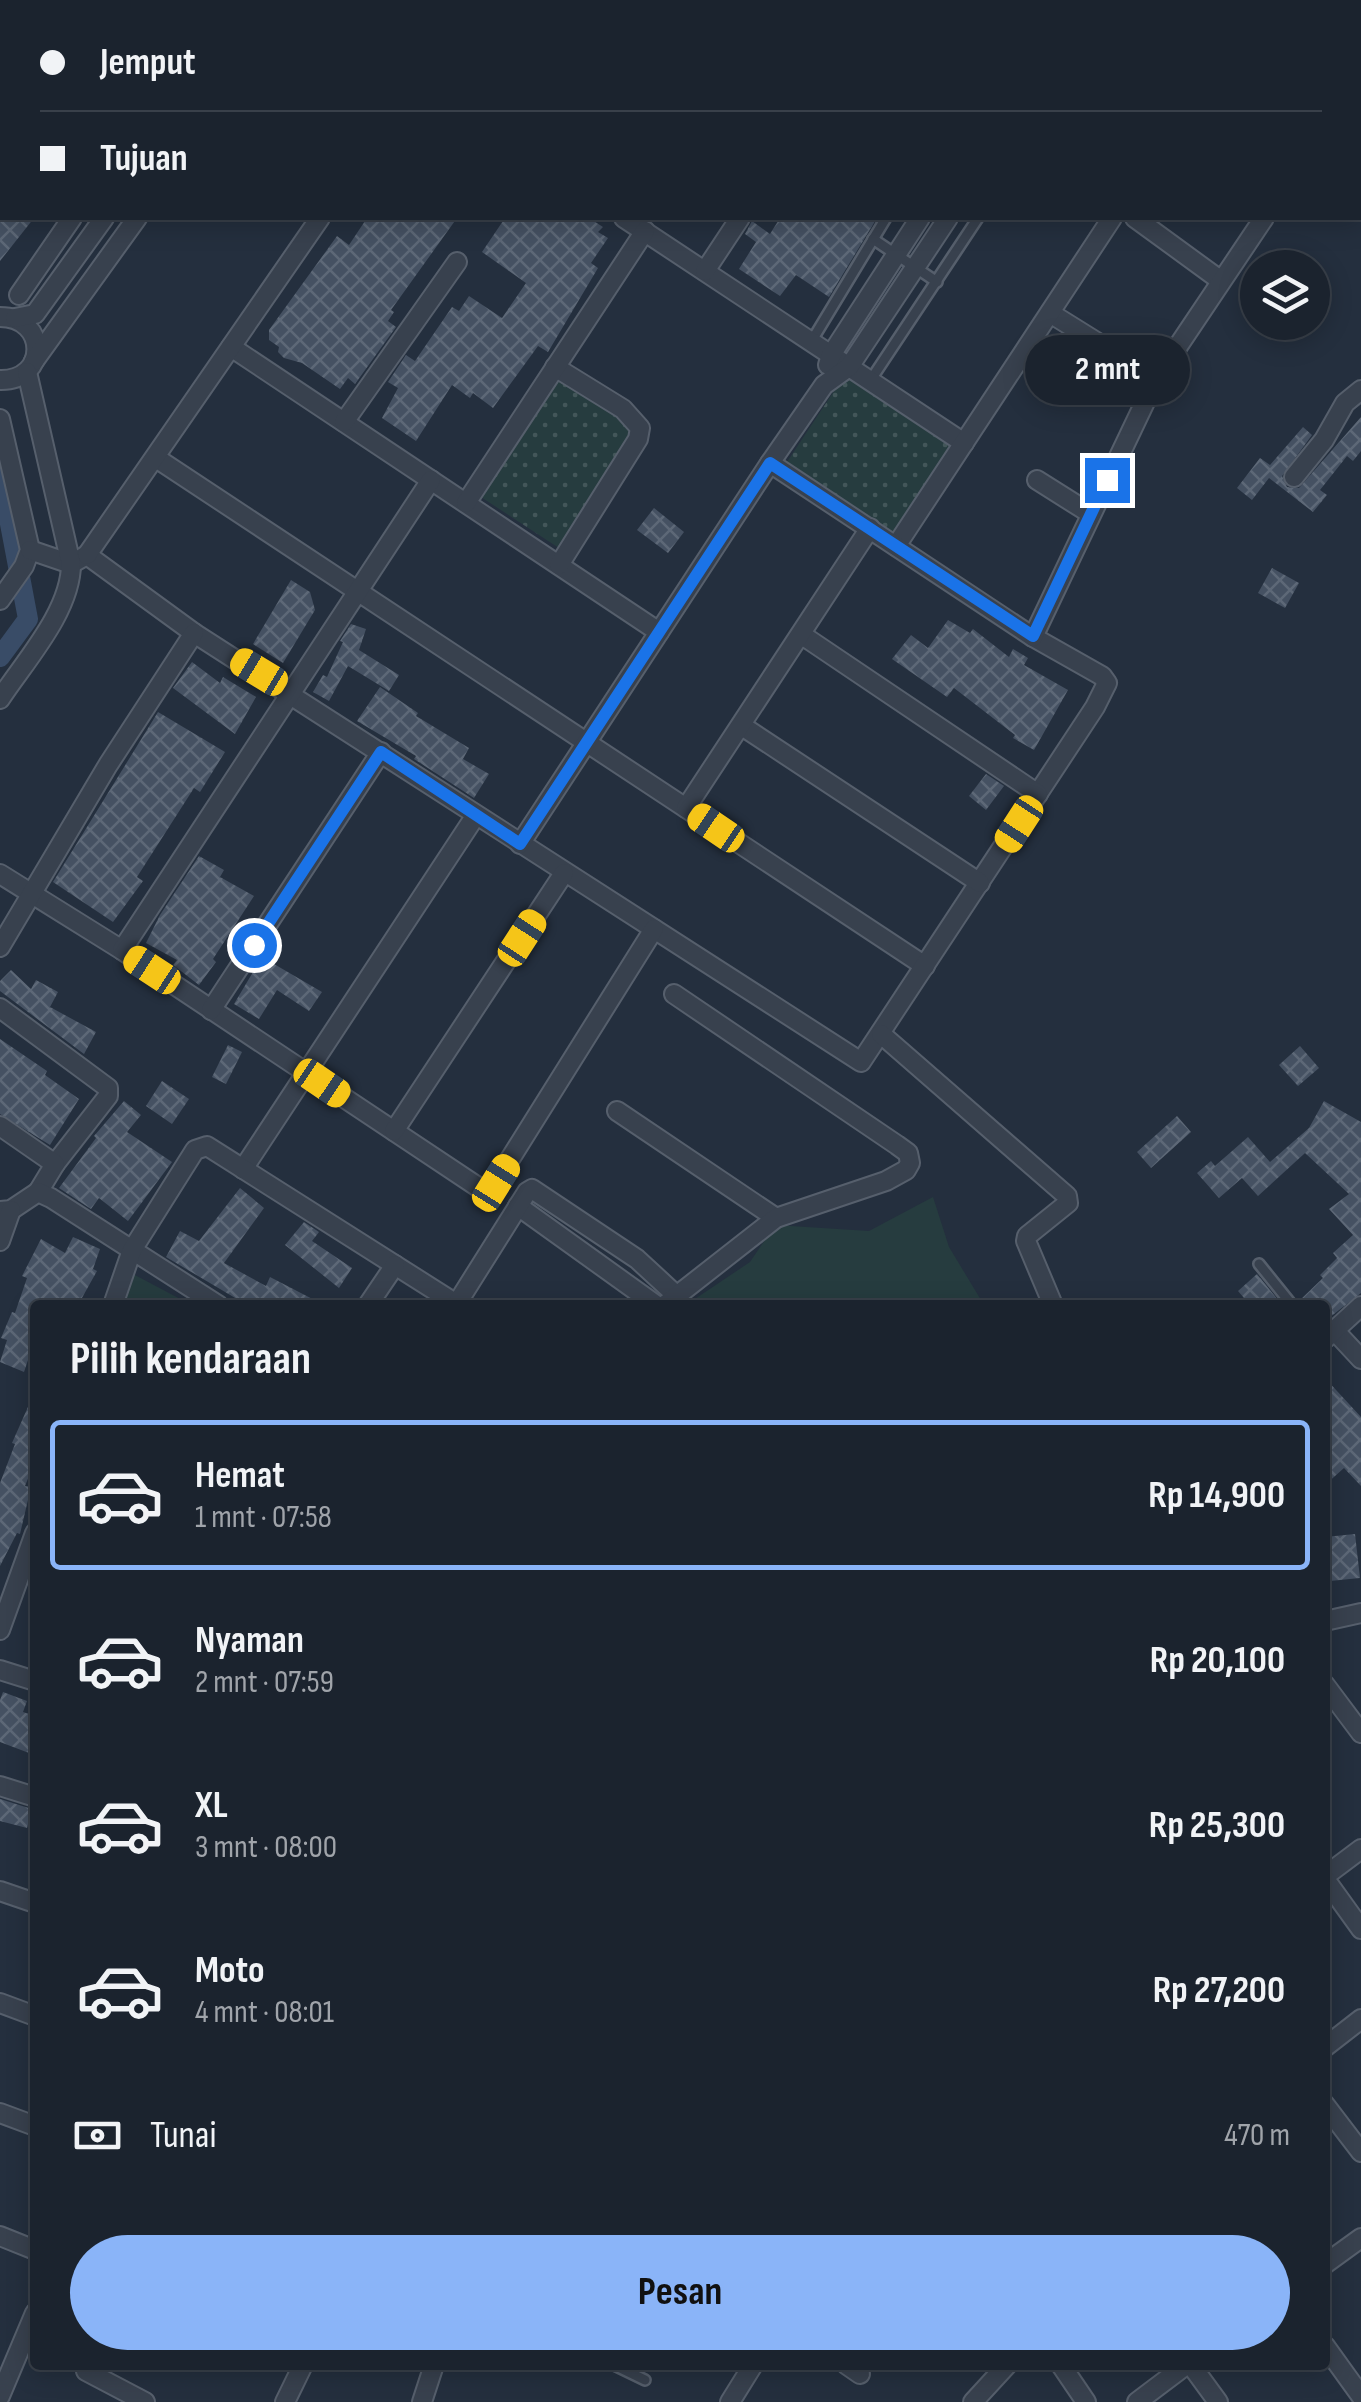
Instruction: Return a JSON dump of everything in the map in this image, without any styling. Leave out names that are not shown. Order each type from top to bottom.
[{"type":"street","points":[[19,296],[71,220]]},
{"type":"street","points":[[7,317],[35,314],[103,220]]},
{"type":"street","points":[[0,380],[15,379],[30,366],[136,220]]},
{"type":"street","points":[[0,699],[62,606],[79,560],[156,458],[319,220]]},
{"type":"street","points":[[627,220],[964,443]]},
{"type":"street","points":[[705,271],[739,220]]},
{"type":"street","points":[[824,386],[831,354],[919,220]]},
{"type":"street","points":[[520,844],[770,463],[824,386],[849,367],[947,220]]},
{"type":"street","points":[[896,546],[1111,220]]},
{"type":"street","points":[[1138,220],[1220,280]]},
{"type":"street","points":[[1033,636],[1156,379],[1263,220]]},
{"type":"street","points":[[466,503],[644,231]]},
{"type":"street","points":[[344,422],[456,262]]},
{"type":"street","points":[[1050,313],[1156,379]]},
{"type":"street","points":[[7,317],[28,326],[34,335],[37,346],[30,366],[79,560]]},
{"type":"street","points":[[231,347],[660,632]]},
{"type":"street","points":[[555,367],[623,408],[640,428],[638,439],[559,565]]},
{"type":"street","points":[[1294,477],[1324,440],[1349,399],[1361,390]]},
{"type":"street","points":[[0,420],[22,565],[0,600]]},
{"type":"street","points":[[156,458],[925,966]]},
{"type":"street","points":[[22,565],[79,560],[291,692],[564,873],[861,1062],[1108,686],[1102,676],[1033,636],[770,463]]},
{"type":"street","points":[[122,950],[431,480]]},
{"type":"street","points":[[1038,480],[1090,514]]},
{"type":"street","points":[[686,808],[870,528]]},
{"type":"street","points":[[0,947],[108,765],[194,633]]},
{"type":"street","points":[[802,635],[1038,794]]},
{"type":"street","points":[[742,726],[980,883]]},
{"type":"street","points":[[212,1010],[381,752]]},
{"type":"street","points":[[243,1169],[476,815]]},
{"type":"street","points":[[394,1131],[564,873]]},
{"type":"street","points":[[0,874],[122,950],[481,1189],[496,1183],[654,930]]},
{"type":"street","points":[[672,1300],[776,1218],[896,1176],[906,1170],[910,1158],[897,1145],[674,994]]},
{"type":"street","points":[[0,1008],[108,1088],[108,1096],[38,1192],[5,1211],[0,1241]]},
{"type":"street","points":[[881,1034],[1068,1196],[1068,1203],[1027,1236],[1026,1241],[1051,1300]]},
{"type":"street","points":[[617,1111],[776,1218]]},
{"type":"street","points":[[0,1126],[55,1164]]},
{"type":"street","points":[[115,1300],[132,1250],[195,1150],[208,1146],[449,1300]]},
{"type":"street","points":[[460,1300],[527,1192],[534,1190],[637,1258],[670,1300]]},
{"type":"street","points":[[38,1192],[210,1300]]},
{"type":"street","points":[[518,1206],[649,1300]]},
{"type":"street","points":[[371,1300],[394,1265]]},
{"type":"street","points":[[1361,1306],[1330,1334],[1361,1358]]},
{"type":"street","points":[[0,1630],[30,1547]]},
{"type":"street","points":[[1330,1620],[1361,1613]]},
{"type":"street","points":[[0,1670],[30,1679]]},
{"type":"street","points":[[1330,1691],[1361,1733]]},
{"type":"street","points":[[0,1786],[30,1795]]},
{"type":"street","points":[[1330,1874],[1361,1849]]},
{"type":"street","points":[[1330,1885],[1361,1929]]},
{"type":"street","points":[[0,1891],[30,1901]]},
{"type":"street","points":[[0,2002],[30,2014]]},
{"type":"street","points":[[1330,2044],[1361,2019]]},
{"type":"street","points":[[1330,2111],[1361,2152]]},
{"type":"street","points":[[0,2113],[30,2124]]},
{"type":"street","points":[[0,2236],[30,2248]]},
{"type":"street","points":[[1330,2260],[1361,2238]]},
{"type":"street","points":[[0,2396],[7,2356],[30,2321]]},
{"type":"street","points":[[1330,2353],[1361,2396]]},
{"type":"street","points":[[285,2402],[300,2370]]},
{"type":"street","points":[[422,2402],[432,2370]]},
{"type":"street","points":[[730,2402],[751,2370]]},
{"type":"street","points":[[973,2402],[1002,2370]]},
{"type":"street","points":[[1064,2370],[1086,2402]]},
{"type":"street","points":[[1137,2402],[1181,2370]]},
{"type":"street","points":[[1192,2370],[1218,2402]]},
{"type":"street","points":[[86,2371],[145,2402]]},
{"type":"lane","points":[[811,342],[885,220]]},
{"type":"lane","points":[[870,380],[977,220]]},
{"type":"lane","points":[[873,240],[936,282]]},
{"type":"lane","points":[[1259,1264],[1288,1300]]},
{"type":"lane","points":[[624,2370],[645,2380]]},
{"type":"green space","points":[[844,376],[953,445],[896,534],[787,462]]},
{"type":"green space","points":[[559,377],[635,428],[559,548],[481,497]]},
{"type":"green space","points":[[933,1197],[949,1247],[981,1300],[693,1300],[750,1262],[775,1225],[869,1231]]},
{"type":"green space","points":[[133,1274],[182,1300],[125,1300]]},
{"type":"building","points":[[0,220],[32,220],[0,261]]},
{"type":"building","points":[[366,220],[456,220],[391,310],[394,312],[388,321],[396,327],[355,384],[348,378],[340,389],[302,363],[284,358],[279,347],[269,340],[269,330],[337,236],[349,245]]},
{"type":"building","points":[[504,220],[592,220],[603,227],[598,232],[608,238],[591,263],[598,268],[548,352],[538,346],[493,408],[473,393],[470,398],[452,385],[416,441],[382,418],[398,388],[388,382],[406,355],[415,361],[452,307],[459,311],[469,296],[502,318],[526,283],[482,252]]},
{"type":"building","points":[[779,220],[876,220],[829,297],[796,275],[780,296],[739,269],[756,242],[745,234],[752,221],[770,234]]},
{"type":"building","points":[[1361,417],[1361,451],[1353,461],[1347,456],[1320,490],[1327,495],[1313,512],[1269,478],[1252,500],[1237,488],[1260,458],[1270,465],[1303,427],[1312,435],[1282,476],[1287,487],[1299,488]]},
{"type":"building","points":[[654,508],[684,532],[668,553],[637,530]]},
{"type":"building","points":[[1272,568],[1299,583],[1285,608],[1258,593]]},
{"type":"building","points":[[291,580],[310,592],[315,610],[283,663],[253,644]]},
{"type":"building","points":[[948,620],[970,633],[973,629],[1009,657],[1013,649],[1028,658],[1024,665],[1068,690],[1034,750],[1013,738],[1015,735],[954,688],[947,697],[892,659],[911,635],[928,648]]},
{"type":"building","points":[[351,624],[366,629],[359,650],[399,675],[389,691],[348,666],[329,701],[313,692],[323,675],[327,677],[343,642],[340,641]]},
{"type":"building","points":[[192,662],[220,683],[223,677],[256,697],[235,734],[173,688]]},
{"type":"building","points":[[380,687],[418,713],[416,716],[469,748],[463,759],[489,774],[474,798],[414,759],[416,756],[357,721]]},
{"type":"building","points":[[158,712],[225,752],[200,792],[194,788],[137,877],[143,881],[113,922],[53,882]]},
{"type":"building","points":[[986,774],[1004,786],[986,810],[969,796]]},
{"type":"building","points":[[199,856],[224,870],[220,877],[254,896],[199,985],[173,965],[177,960],[146,943]]},
{"type":"building","points":[[262,957],[322,992],[309,1011],[277,990],[259,1019],[234,1004]]},
{"type":"building","points":[[11,970],[31,989],[36,980],[58,992],[50,1007],[96,1032],[84,1054],[0,991],[0,981]]},
{"type":"building","points":[[0,1039],[79,1099],[50,1145],[0,1114]]},
{"type":"building","points":[[228,1045],[242,1052],[226,1084],[212,1077]]},
{"type":"building","points":[[1300,1046],[1319,1068],[1298,1086],[1279,1065]]},
{"type":"building","points":[[162,1081],[189,1099],[172,1124],[146,1106]]},
{"type":"building","points":[[124,1101],[141,1115],[127,1132],[172,1162],[128,1221],[99,1198],[91,1209],[59,1188],[94,1136]]},
{"type":"building","points":[[1324,1101],[1361,1122],[1361,1293],[1330,1317],[1330,1300],[1300,1300],[1323,1278],[1320,1275],[1337,1258],[1333,1253],[1353,1235],[1329,1209],[1349,1194],[1305,1153],[1258,1196],[1242,1178],[1219,1198],[1197,1173],[1211,1161],[1215,1166],[1248,1137],[1270,1162],[1309,1128]]},
{"type":"building","points":[[1177,1116],[1191,1132],[1151,1168],[1137,1152]]},
{"type":"building","points":[[240,1188],[264,1208],[224,1263],[266,1286],[270,1277],[314,1300],[239,1300],[166,1257],[180,1231],[199,1241]]},
{"type":"building","points":[[304,1222],[319,1232],[312,1241],[352,1268],[339,1288],[285,1245]]},
{"type":"building","points":[[73,1237],[100,1249],[93,1269],[97,1271],[81,1300],[30,1300],[30,1354],[24,1372],[0,1362],[7,1340],[1,1338],[27,1278],[22,1276],[41,1239],[65,1253]]},
{"type":"building","points":[[1257,1274],[1278,1300],[1246,1300],[1238,1291]]},
{"type":"building","points":[[1330,1383],[1361,1417],[1361,1486],[1344,1468],[1330,1481]]},
{"type":"building","points":[[30,1402],[30,1474],[25,1486],[30,1487],[30,1491],[20,1534],[17,1533],[0,1566],[0,1483],[15,1444],[12,1443]]},
{"type":"building","points":[[1355,1534],[1360,1578],[1330,1581],[1330,1536]]},
{"type":"building","points":[[3,1692],[27,1701],[23,1712],[30,1714],[29,1753],[0,1742]]},
{"type":"building","points":[[0,1799],[30,1808],[27,1828],[0,1821]]},
{"type":"waterway","points":[[0,471],[28,619],[0,657]]},
{"type":"route","points":[[254,945],[381,752],[520,844],[770,463],[1033,636],[1107,480]]}]
